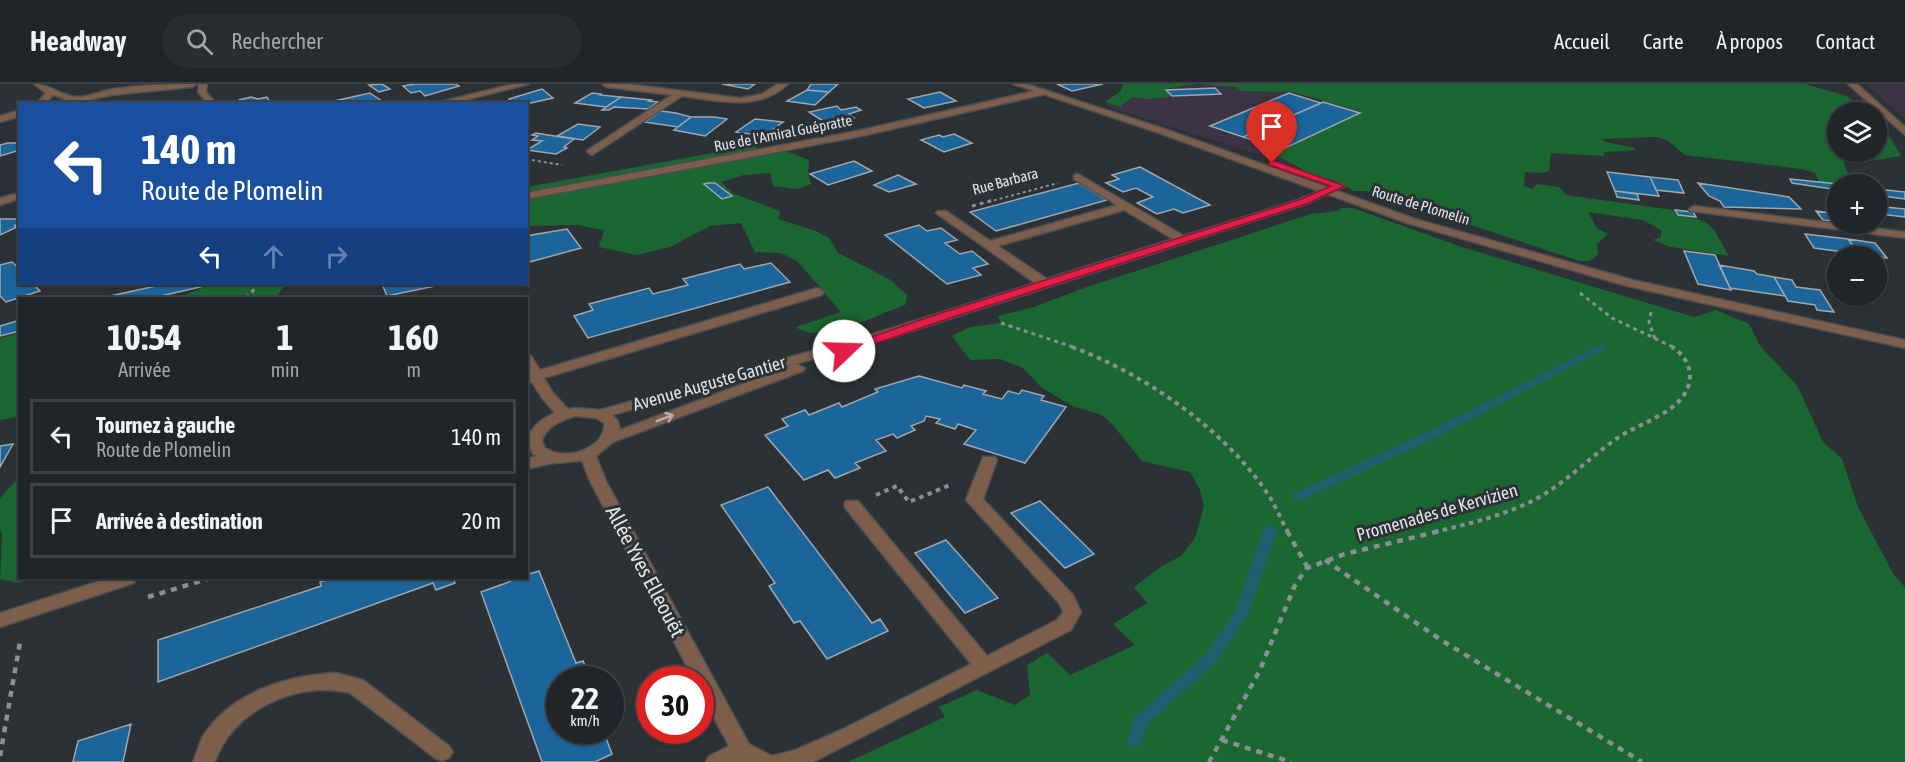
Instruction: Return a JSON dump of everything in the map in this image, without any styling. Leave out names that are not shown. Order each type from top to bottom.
[{"type":"street","points":[[38,84],[51,92],[75,99]]},
{"type":"street","points":[[63,102],[112,92],[192,84]]},
{"type":"street","points":[[203,84],[202,92],[211,102]]},
{"type":"street","points":[[445,102],[525,84]]},
{"type":"street","points":[[606,84],[740,100],[765,96],[784,84]]},
{"type":"street","name":"Route de Plomelin","points":[[1017,84],[1162,131],[1327,192],[1411,220],[1643,286],[1905,344]]},
{"type":"street","points":[[1852,84],[1871,102]]},
{"type":"street","points":[[42,102],[51,92]]},
{"type":"street","name":"Rue de l'Amiral Guépratte","points":[[528,196],[857,134],[1043,92]]},
{"type":"street","points":[[592,152],[681,93]]},
{"type":"street","points":[[0,119],[18,114]]},
{"type":"street","points":[[1887,117],[1905,132]]},
{"type":"street","points":[[1887,119],[1905,140]]},
{"type":"street","name":"Route de Plomelin","points":[[1162,131],[1241,153],[1537,256]]},
{"type":"street","points":[[1078,177],[1182,240]]},
{"type":"street","name":"Avenue Auguste Gantier","points":[[565,415],[586,412],[601,414],[888,334],[1182,240],[1340,186]]},
{"type":"street","points":[[0,202],[14,197]]},
{"type":"street","points":[[988,245],[1125,206]]},
{"type":"street","points":[[1694,209],[1905,235]]},
{"type":"street","points":[[942,213],[1045,284]]},
{"type":"street","points":[[528,432],[565,415],[531,377],[818,292]]},
{"type":"street","name":"Avenue Auguste Gantier","points":[[586,454],[605,445],[611,438],[888,334]]},
{"type":"street","points":[[601,414],[613,424],[611,438]]},
{"type":"street","points":[[542,427],[536,433],[535,446],[544,456],[575,458],[586,454]]},
{"type":"street","name":"Allée Yves Elleouët","points":[[586,454],[742,750]]},
{"type":"street","points":[[528,464],[553,458]]},
{"type":"street","points":[[780,762],[798,759],[852,734],[1064,625],[1072,612],[1067,600],[974,500],[989,460]]},
{"type":"street","points":[[852,505],[984,666]]},
{"type":"street","points":[[0,620],[125,579]]},
{"type":"street","points":[[204,762],[206,752],[214,738],[243,709],[283,689],[322,681],[343,681],[356,686],[442,752]]},
{"type":"street","points":[[717,762],[742,750],[764,762]]},
{"type":"path","points":[[528,159],[570,166],[592,152]]},
{"type":"path","name":"Rue Barbara","points":[[942,213],[1078,177]]},
{"type":"path","points":[[247,297],[258,285]]},
{"type":"path","name":"Promenades de Kervizien","points":[[1308,568],[1325,560],[1509,511],[1547,494],[1620,436],[1662,414],[1686,394],[1691,377],[1688,363],[1675,348],[1655,340],[1597,307],[1574,289]]},
{"type":"path","points":[[1648,306],[1652,310],[1649,316],[1650,328],[1655,340]]},
{"type":"path","points":[[965,309],[974,316],[1026,331],[1093,356],[1151,384],[1175,400],[1219,439],[1266,491],[1308,568],[1293,594],[1267,658],[1209,762]]},
{"type":"path","points":[[852,505],[897,486],[909,502],[959,482],[980,482]]},
{"type":"path","points":[[1325,560],[1371,594],[1491,673],[1642,762]]},
{"type":"path","points":[[0,756],[26,612]]},
{"type":"path","points":[[1222,740],[1291,762]]},
{"type":"shaded area","points":[[1202,84],[1291,87],[1289,93],[1385,120],[1289,164],[1105,106],[1127,94]]},
{"type":"shaded area","points":[[1866,84],[1905,84],[1905,119]]},
{"type":"green space","points":[[1123,84],[1197,84],[1165,89],[1170,97],[1147,99],[1132,97],[1120,107],[1105,102],[1121,91]]},
{"type":"green space","points":[[1198,84],[1805,84],[1847,96],[1854,102],[1827,102],[1827,162],[1844,162],[1849,174],[1827,174],[1827,182],[1819,182],[1815,173],[1802,169],[1685,155],[1667,140],[1656,137],[1601,139],[1635,148],[1635,150],[1605,152],[1603,156],[1551,153],[1549,171],[1525,172],[1524,186],[1532,189],[1537,184],[1559,187],[1566,195],[1673,210],[1677,216],[1698,219],[1710,226],[1729,256],[1671,247],[1653,240],[1661,237],[1661,230],[1643,220],[1588,212],[1597,228],[1608,234],[1597,244],[1598,254],[1590,261],[1579,261],[1402,200],[1366,191],[1354,191],[1339,182],[1311,174],[1274,154],[1362,112],[1293,92],[1241,91],[1236,87]]},
{"type":"green space","points":[[1887,134],[1889,136],[1901,156],[1887,158]]},
{"type":"green space","points":[[756,145],[757,157],[786,151],[809,160],[808,173],[811,184],[798,189],[773,186],[770,173],[744,175],[721,182],[734,194],[780,211],[778,219],[816,231],[830,239],[838,253],[889,279],[907,295],[905,305],[850,327],[820,333],[807,332],[796,327],[841,312],[797,261],[781,253],[755,252],[741,223],[710,226],[670,247],[637,255],[599,247],[604,230],[577,225],[528,226],[528,187]]},
{"type":"green space","points":[[1341,208],[1353,208],[1459,246],[1694,317],[1716,310],[1749,324],[1760,346],[1797,385],[1823,442],[1842,459],[1858,507],[1894,575],[1905,587],[1905,762],[848,762],[945,717],[939,707],[977,690],[1015,705],[1030,695],[1027,665],[1047,653],[1070,675],[1135,645],[1113,624],[1147,603],[1134,587],[1162,566],[1181,556],[1195,538],[1204,506],[1200,490],[1190,472],[1142,461],[1102,415],[1072,406],[1041,387],[1023,368],[1000,359],[970,360],[952,336],[970,327],[1001,323],[998,316],[1034,307],[1084,288],[1311,214],[1338,211]]},
{"type":"green space","points":[[208,285],[285,285],[276,297],[185,297]]},
{"type":"green space","points":[[18,333],[18,417],[0,420],[0,338]]},
{"type":"green space","points":[[18,478],[18,579],[32,579],[18,583],[0,579],[2,532],[0,531],[0,498]]},
{"type":"building","points":[[382,84],[390,89],[379,92],[369,85]]},
{"type":"building","points":[[456,84],[459,86],[425,96],[420,91],[411,93],[403,86]]},
{"type":"building","points":[[722,84],[755,84],[748,89]]},
{"type":"building","points":[[811,84],[838,84],[829,92],[807,90]]},
{"type":"building","points":[[1057,84],[1103,84],[1072,91]]},
{"type":"building","points":[[1215,88],[1221,94],[1172,96],[1166,90]]},
{"type":"building","points":[[542,89],[553,98],[528,104],[513,102],[509,99]]},
{"type":"building","points":[[807,90],[829,92],[815,105],[787,101]]},
{"type":"building","points":[[940,92],[956,101],[924,108],[908,99]]},
{"type":"building","points":[[370,93],[383,102],[330,102]]},
{"type":"building","points":[[592,93],[621,97],[606,107],[575,103]]},
{"type":"building","points":[[1289,93],[1321,103],[1243,137],[1210,126]]},
{"type":"building","points":[[267,97],[270,102],[240,102],[239,100]]},
{"type":"building","points":[[621,97],[658,102],[648,109],[614,107],[602,110]]},
{"type":"building","points":[[1323,102],[1360,113],[1281,150],[1243,137]]},
{"type":"building","points":[[837,106],[841,110],[856,107],[861,110],[849,114],[854,118],[826,123],[809,112]]},
{"type":"building","points":[[661,111],[691,117],[678,127],[645,122]]},
{"type":"building","points":[[691,117],[727,119],[705,136],[674,130]]},
{"type":"building","points":[[755,119],[783,122],[764,136],[736,132]]},
{"type":"building","points":[[578,124],[600,127],[583,140],[557,136]]},
{"type":"building","points":[[536,133],[574,139],[564,147],[567,148],[556,154],[528,150],[542,141],[532,140],[538,136],[532,135]]},
{"type":"building","points":[[954,134],[972,143],[944,152],[921,140],[939,135],[943,137]]},
{"type":"building","points":[[18,143],[18,151],[0,156],[0,145]]},
{"type":"building","points":[[854,161],[872,171],[828,185],[810,174]]},
{"type":"building","points":[[1140,167],[1210,205],[1183,213],[1174,209],[1157,214],[1137,203],[1153,197],[1136,188],[1123,192],[1106,183],[1119,179],[1112,175]]},
{"type":"building","points":[[1607,172],[1650,177],[1659,196],[1615,191]]},
{"type":"building","points":[[898,175],[916,184],[889,192],[874,185]]},
{"type":"building","points":[[1650,177],[1678,180],[1684,193],[1656,190]]},
{"type":"building","points":[[1790,179],[1827,183],[1827,188],[1792,183]]},
{"type":"building","points":[[715,183],[732,196],[722,199],[704,184]]},
{"type":"building","points":[[1079,183],[1107,200],[996,231],[970,212]]},
{"type":"building","points":[[1698,183],[1789,197],[1801,209],[1724,207],[1720,201],[1709,196]]},
{"type":"building","points":[[1887,190],[1905,192],[1905,199],[1887,197]]},
{"type":"building","points":[[1615,191],[1637,194],[1639,200],[1617,197]]},
{"type":"building","points":[[1887,207],[1905,209],[1905,217],[1887,215]]},
{"type":"building","points":[[1675,210],[1693,212],[1696,217],[1678,215]]},
{"type":"building","points":[[1816,211],[1827,212],[1827,221],[1823,220]]},
{"type":"building","points":[[0,219],[18,219],[18,224],[14,226],[18,226],[0,235]]},
{"type":"building","points":[[919,225],[927,231],[941,228],[957,240],[945,243],[960,254],[972,251],[988,264],[973,268],[981,275],[947,284],[885,235]]},
{"type":"building","points":[[567,229],[581,248],[528,262],[528,236]]},
{"type":"building","points":[[1805,234],[1848,239],[1853,246],[1827,246],[1827,250],[1814,248]]},
{"type":"building","points":[[1848,239],[1875,243],[1877,246],[1853,246]]},
{"type":"building","points":[[1684,251],[1715,255],[1731,290],[1698,284]]},
{"type":"building","points":[[12,262],[18,267],[18,285],[34,285],[40,291],[6,302],[0,296],[0,265]]},
{"type":"building","points":[[771,263],[790,282],[588,338],[574,316],[593,310],[589,304],[649,288],[653,294],[688,285],[683,279],[740,264],[744,269]]},
{"type":"building","points":[[1719,265],[1774,277],[1785,296],[1730,288]]},
{"type":"building","points":[[1774,277],[1792,280],[1796,287],[1820,290],[1827,301],[1827,306],[1830,306],[1834,312],[1817,310],[1815,305],[1788,301]]},
{"type":"building","points":[[160,285],[205,285],[156,297],[106,297]]},
{"type":"building","points":[[382,285],[440,285],[387,296]]},
{"type":"building","points":[[18,321],[18,332],[0,336],[0,326]]},
{"type":"building","points":[[919,376],[962,388],[964,385],[986,391],[983,394],[1002,399],[1008,391],[1019,394],[1022,390],[1044,396],[1041,400],[1066,407],[1025,463],[964,444],[976,430],[958,424],[955,429],[936,423],[940,419],[926,416],[924,421],[911,426],[915,430],[897,438],[893,434],[876,440],[886,451],[855,463],[860,468],[835,478],[828,470],[804,480],[765,435],[788,426],[782,419],[805,410],[809,415],[839,403],[842,407],[878,392],[875,389]]},
{"type":"building","points":[[13,444],[0,467],[0,446]]},
{"type":"building","points":[[768,487],[872,623],[880,619],[888,631],[827,659],[800,621],[794,623],[769,586],[775,583],[721,505]]},
{"type":"building","points":[[1040,501],[1094,554],[1065,568],[1011,513]]},
{"type":"building","points":[[946,540],[998,598],[965,613],[915,553]]},
{"type":"building","points":[[539,571],[576,663],[583,661],[585,666],[546,666],[546,744],[608,744],[612,754],[595,762],[542,762],[481,592],[517,579],[528,579],[528,574]]},
{"type":"building","points":[[330,579],[453,579],[455,583],[436,590],[433,583],[158,682],[158,640],[321,586],[320,582]]},
{"type":"building","points":[[131,724],[123,762],[73,762],[78,741]]},
{"type":"waterway","points":[[1299,496],[1433,434],[1601,347]]},
{"type":"waterway","points":[[1135,740],[1140,722],[1210,659],[1243,611],[1270,530]]},
{"type":"route","points":[[844,351],[946,315],[1302,202],[1340,186],[1272,163]]}]
